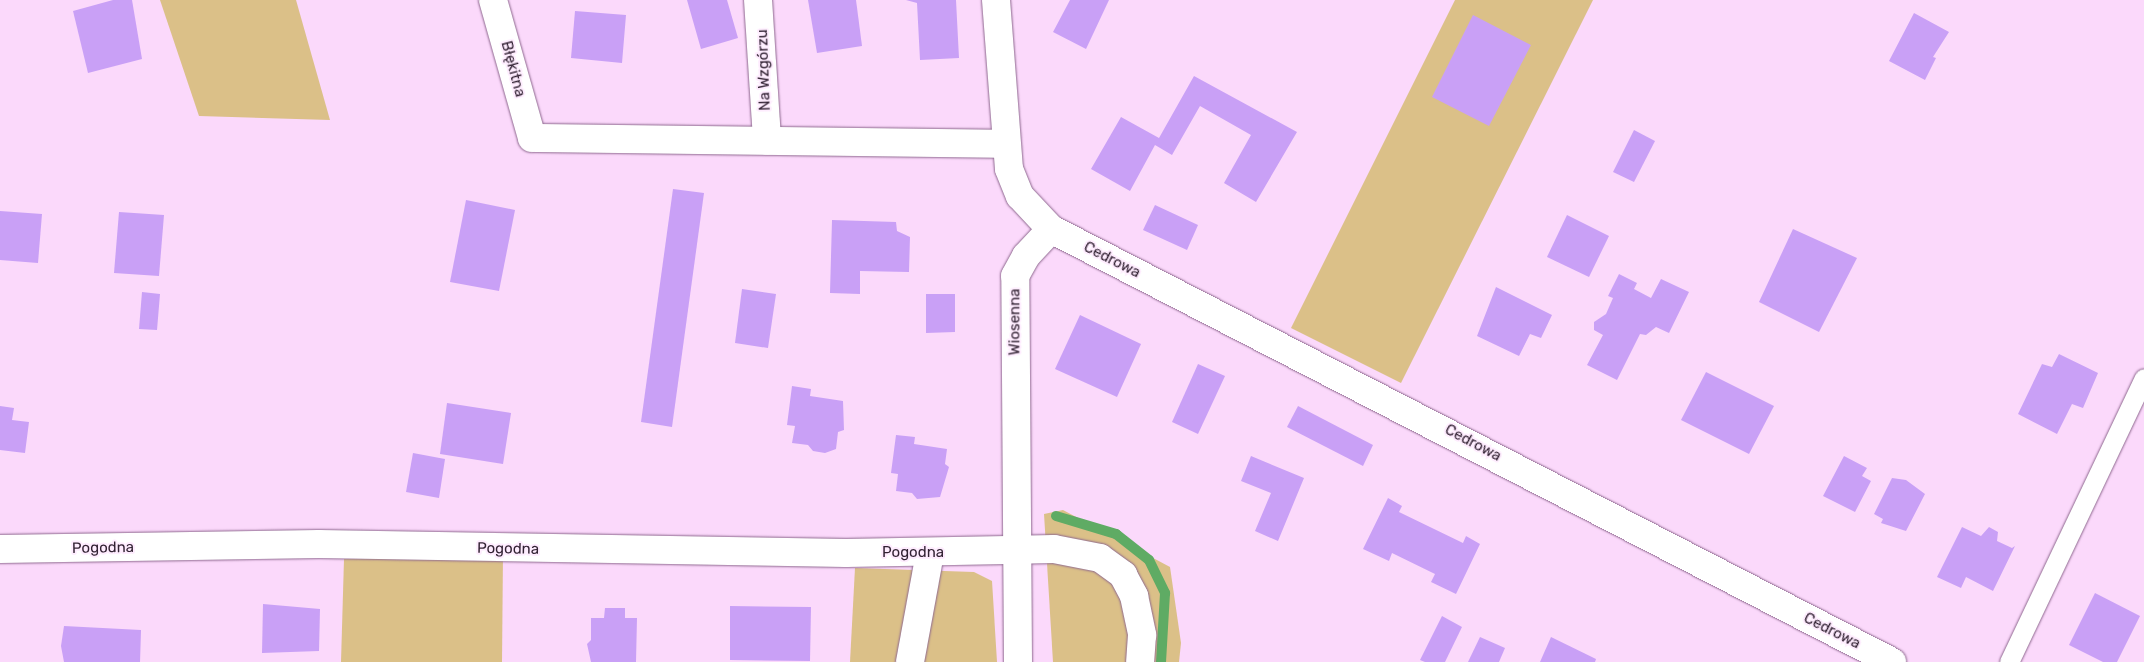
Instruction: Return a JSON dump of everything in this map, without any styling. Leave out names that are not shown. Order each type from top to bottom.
[{"type":"street","name":"Błękitna","points":[[494,0],[532,138],[767,141]]},
{"type":"street","name":"Na Wzgórzu","points":[[758,0],[767,141]]},
{"type":"street","points":[[1001,3],[1004,144],[1009,170],[1020,196],[1051,229]]},
{"type":"street","points":[[767,141],[1004,144]]},
{"type":"street","name":"Wiosenna","points":[[1018,662],[1015,552],[1015,276],[1026,256],[1051,229]]},
{"type":"street","name":"Cedrowa","points":[[1051,229],[1892,662]]},
{"type":"street","name":"Pogodna","points":[[0,549],[320,544],[930,553],[1015,552],[1054,549],[1100,558],[1123,575],[1134,596],[1142,635],[1140,662]]},
{"type":"street","points":[[910,662],[930,553]]},
{"type":"lane","points":[[2009,662],[2144,378]]},
{"type":"shaded area","points":[[160,0],[296,0],[330,120],[199,116]]},
{"type":"shaded area","points":[[1455,0],[1593,0],[1401,383],[1291,328]]},
{"type":"shaded area","points":[[1063,510],[1170,567],[1181,643],[1179,662],[1053,662],[1044,514]]},
{"type":"shaded area","points":[[503,553],[502,662],[341,662],[344,559]]},
{"type":"shaded area","points":[[855,568],[974,572],[992,581],[997,662],[850,662]]},
{"type":"building","points":[[113,0],[132,0],[142,59],[88,73],[73,11]]},
{"type":"building","points":[[687,0],[727,0],[738,38],[701,49]]},
{"type":"building","points":[[808,0],[856,0],[862,46],[817,53]]},
{"type":"building","points":[[906,0],[956,0],[959,58],[920,60],[917,3]]},
{"type":"building","points":[[1070,0],[1109,0],[1086,49],[1053,32]]},
{"type":"building","points":[[575,11],[626,15],[622,63],[571,58]]},
{"type":"building","points":[[1914,13],[1949,32],[1933,57],[1936,58],[1925,80],[1889,61]]},
{"type":"building","points":[[1473,15],[1531,45],[1489,126],[1432,97]]},
{"type":"building","points":[[1194,76],[1297,132],[1256,202],[1224,183],[1251,135],[1200,106],[1172,155],[1155,145],[1130,191],[1091,169],[1121,117],[1159,138]]},
{"type":"building","points":[[1634,130],[1655,141],[1634,182],[1613,172]]},
{"type":"building","points":[[673,189],[704,193],[672,427],[641,422]]},
{"type":"building","points":[[466,200],[515,210],[499,291],[450,282]]},
{"type":"building","points":[[1155,205],[1198,225],[1187,250],[1143,230]]},
{"type":"building","points":[[0,211],[42,214],[38,263],[0,260]]},
{"type":"building","points":[[119,212],[164,215],[159,276],[114,273]]},
{"type":"building","points":[[1567,215],[1609,236],[1589,277],[1547,257]]},
{"type":"building","points":[[832,220],[896,222],[897,231],[910,237],[909,272],[860,271],[860,294],[830,293]]},
{"type":"building","points":[[1793,229],[1857,258],[1819,332],[1759,302]]},
{"type":"building","points":[[1619,274],[1637,283],[1634,289],[1651,298],[1661,279],[1689,292],[1669,333],[1656,327],[1646,335],[1640,334],[1617,380],[1587,365],[1603,335],[1594,330],[1594,322],[1606,314],[1613,298],[1608,296]]},
{"type":"building","points":[[1496,287],[1552,315],[1541,338],[1530,334],[1519,356],[1477,336]]},
{"type":"building","points":[[742,289],[776,294],[768,348],[735,343]]},
{"type":"building","points":[[142,292],[160,294],[157,330],[139,329]]},
{"type":"building","points":[[926,294],[955,294],[955,332],[926,333]]},
{"type":"building","points":[[1080,315],[1141,344],[1117,397],[1055,369]]},
{"type":"building","points":[[2059,354],[2098,373],[2083,408],[2072,404],[2057,434],[2018,414],[2042,364],[2052,367]]},
{"type":"building","points":[[1198,364],[1225,376],[1198,434],[1172,422]]},
{"type":"building","points":[[1706,372],[1774,406],[1749,454],[1681,420]]},
{"type":"building","points":[[792,386],[811,389],[810,396],[843,401],[844,430],[838,432],[836,449],[825,453],[813,451],[808,445],[792,443],[795,426],[787,425]]},
{"type":"building","points":[[447,403],[511,413],[503,464],[440,454]]},
{"type":"building","points":[[0,406],[14,408],[12,420],[29,422],[25,453],[0,450]]},
{"type":"building","points":[[1298,406],[1373,445],[1363,466],[1287,427]]},
{"type":"building","points":[[896,435],[915,437],[914,444],[947,449],[945,464],[949,467],[940,497],[917,499],[912,493],[896,491],[898,474],[891,473]]},
{"type":"building","points":[[413,453],[445,459],[439,498],[406,492]]},
{"type":"building","points":[[1251,456],[1304,478],[1278,541],[1255,531],[1271,493],[1241,481]]},
{"type":"building","points":[[1844,456],[1867,468],[1862,476],[1871,481],[1855,512],[1823,496]]},
{"type":"building","points":[[1892,478],[1906,480],[1925,494],[1906,531],[1881,523],[1883,519],[1874,514]]},
{"type":"building","points":[[1388,498],[1402,506],[1399,512],[1463,543],[1466,536],[1480,544],[1456,594],[1431,582],[1435,574],[1392,553],[1389,561],[1363,549]]},
{"type":"building","points":[[1962,527],[1981,536],[1989,527],[1998,532],[1997,541],[2012,548],[2015,546],[1993,591],[1966,577],[1961,588],[1937,577]]},
{"type":"building","points":[[2095,593],[2140,616],[2117,662],[2103,662],[2069,645]]},
{"type":"building","points":[[263,604],[320,609],[319,651],[262,653]]},
{"type":"building","points":[[730,606],[811,607],[810,661],[730,660]]},
{"type":"building","points":[[605,608],[625,608],[625,618],[637,618],[636,662],[591,662],[587,644],[591,640],[591,618],[604,618]]},
{"type":"building","points":[[1442,616],[1462,627],[1445,662],[1425,662],[1420,660]]},
{"type":"building","points":[[64,626],[141,630],[140,662],[64,662],[61,646]]},
{"type":"building","points":[[1480,637],[1505,648],[1499,662],[1468,662]]},
{"type":"building","points":[[1551,637],[1596,659],[1595,662],[1540,662]]},
{"type":"waterway","points":[[1056,516],[1116,534],[1149,560],[1165,593],[1161,662]]}]
